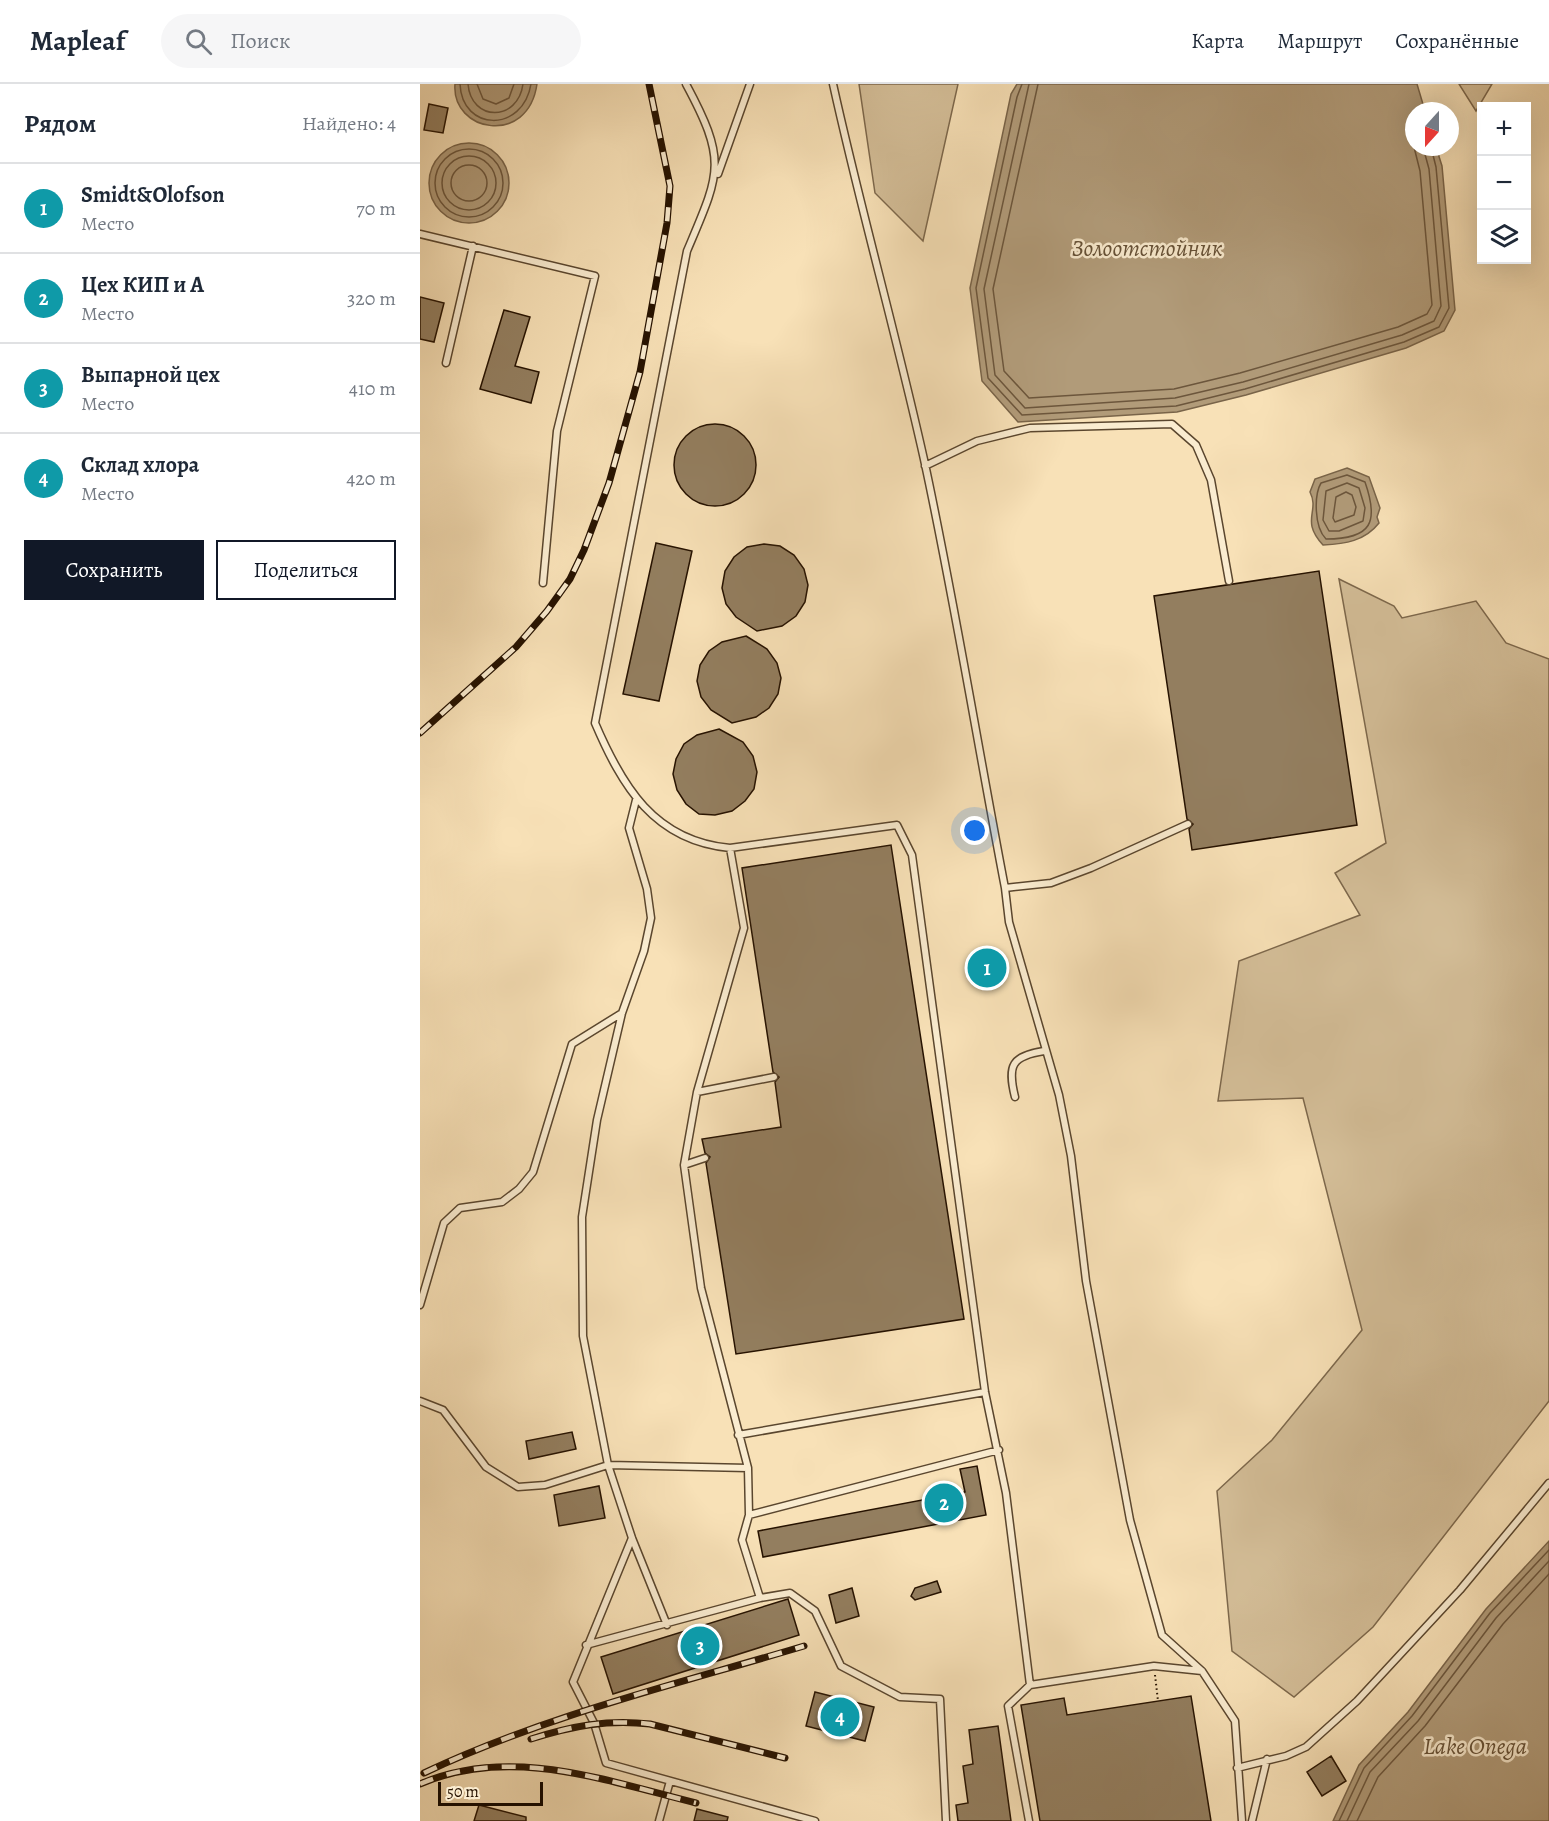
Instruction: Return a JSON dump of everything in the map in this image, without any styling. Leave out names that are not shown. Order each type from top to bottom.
[{"type":"lane","points":[[686,84],[705,120],[715,152],[717,170],[712,192]]},
{"type":"lane","points":[[750,84],[712,192],[687,251],[595,723],[614,766],[636,800],[672,830],[713,846],[730,848],[897,825],[912,855],[985,1392],[999,1450],[1030,1685]]},
{"type":"lane","points":[[833,84],[925,466],[1005,888],[1009,922],[1044,1051],[1059,1095],[1071,1156],[1086,1281],[1130,1520],[1162,1635],[1202,1671],[1235,1721],[1242,1821]]},
{"type":"lane","points":[[420,234],[595,276],[557,431],[543,583]]},
{"type":"lane","points":[[446,363],[473,246]]},
{"type":"lane","points":[[925,466],[977,441],[1030,428],[1172,424],[1196,445],[1211,480],[1229,581]]},
{"type":"lane","points":[[636,800],[629,828],[647,889],[651,918],[644,951],[622,1012],[597,1120],[582,1217],[583,1336],[608,1465],[632,1538],[667,1625]]},
{"type":"lane","points":[[1005,888],[1051,883],[1091,868],[1188,824]]},
{"type":"lane","points":[[730,848],[744,928],[697,1092],[684,1165],[701,1288],[748,1468],[749,1515],[742,1540],[760,1598]]},
{"type":"lane","points":[[420,1305],[444,1223],[460,1208],[502,1202],[519,1189],[533,1172],[572,1044],[622,1012]]},
{"type":"lane","points":[[1015,1097],[1011,1070],[1016,1059],[1026,1054],[1044,1051]]},
{"type":"lane","points":[[697,1092],[774,1077]]},
{"type":"lane","points":[[684,1165],[705,1158]]},
{"type":"lane","points":[[738,1435],[985,1392]]},
{"type":"lane","points":[[420,1401],[443,1410],[486,1467],[518,1487],[544,1485],[608,1465],[748,1468]]},
{"type":"lane","points":[[749,1515],[999,1450]]},
{"type":"lane","points":[[1237,1768],[1286,1756],[1306,1747],[1357,1701],[1460,1590],[1549,1483]]},
{"type":"lane","points":[[632,1538],[586,1645],[573,1682],[594,1723],[606,1763],[815,1821]]},
{"type":"lane","points":[[586,1645],[667,1625],[760,1598],[790,1593],[815,1611],[841,1666],[900,1697],[940,1699],[946,1821]]},
{"type":"lane","points":[[1029,1821],[1008,1706],[1030,1685],[1154,1666],[1202,1671]]},
{"type":"lane","points":[[1252,1821],[1267,1759]]},
{"type":"lane","points":[[659,1821],[670,1781]]},
{"type":"path","points":[[1154,1666],[1158,1701]]},
{"type":"shaded area","points":[[859,84],[958,84],[923,241],[875,193]]},
{"type":"shaded area","points":[[1459,84],[1492,84],[1481,102],[1477,102],[1476,111]]},
{"type":"shaded area","points":[[1339,579],[1394,606],[1402,618],[1476,601],[1506,643],[1549,659],[1549,1401],[1373,1627],[1294,1697],[1232,1651],[1217,1491],[1272,1440],[1362,1330],[1303,1098],[1218,1101],[1239,961],[1360,915],[1335,873],[1386,843]]},
{"type":"water","points":[[455,84],[537,84],[531,104],[520,117],[506,124],[491,126],[477,122],[465,113],[457,100]]},
{"type":"water","name":"Золоотстойник","points":[[1017,84],[1417,84],[1422,102],[1405,102],[1405,156],[1439,156],[1442,166],[1455,310],[1444,331],[1406,348],[1246,395],[1177,412],[1018,422],[982,381],[970,288],[1011,94]]},
{"type":"water","points":[[461,143],[477,143],[498,154],[509,175],[509,191],[498,212],[477,223],[461,223],[447,217],[435,205],[429,191],[429,175],[435,161],[447,149]]},
{"type":"water","points":[[1347,468],[1369,477],[1380,508],[1377,517],[1379,523],[1361,538],[1339,544],[1323,545],[1316,536],[1311,523],[1313,505],[1310,492],[1315,479]]},
{"type":"water","name":"Lake Onega","points":[[1549,1541],[1549,1821],[1333,1821],[1359,1765],[1408,1712],[1486,1609]]},
{"type":"building","points":[[429,104],[448,108],[443,133],[424,130]]},
{"type":"building","points":[[420,297],[444,303],[434,342],[420,339]]},
{"type":"building","points":[[504,310],[530,317],[515,366],[539,372],[531,403],[480,389]]},
{"type":"building","points":[[715,424],[731,428],[744,436],[752,449],[756,465],[752,481],[744,494],[731,502],[715,506],[699,502],[686,494],[678,481],[674,465],[678,449],[686,436],[699,428]]},
{"type":"building","points":[[656,543],[692,551],[659,701],[623,694]]},
{"type":"building","points":[[764,544],[780,546],[794,555],[804,569],[808,585],[805,602],[796,616],[782,626],[757,631],[736,617],[726,604],[722,588],[725,571],[734,557],[747,547]]},
{"type":"building","points":[[1319,571],[1357,825],[1192,850],[1189,829],[1193,824],[1187,819],[1154,596]]},
{"type":"building","points":[[746,636],[767,649],[777,663],[781,678],[778,694],[769,708],[756,717],[732,723],[711,710],[701,697],[697,681],[700,665],[709,651],[722,642]]},
{"type":"building","points":[[719,729],[743,742],[753,756],[757,772],[754,789],[745,801],[732,811],[715,815],[699,814],[686,804],[677,790],[673,774],[676,759],[684,744],[697,735]]},
{"type":"building","points":[[891,845],[964,1319],[736,1354],[706,1163],[710,1157],[705,1153],[702,1139],[781,1127],[775,1082],[779,1077],[773,1072],[742,868]]},
{"type":"building","points":[[992,957],[997,975],[981,980],[977,961]]},
{"type":"building","points":[[572,1432],[576,1449],[529,1459],[526,1441]]},
{"type":"building","points":[[977,1466],[986,1515],[763,1557],[758,1531],[965,1492],[960,1469]]},
{"type":"building","points":[[599,1486],[605,1518],[559,1526],[554,1495]]},
{"type":"building","points":[[937,1581],[941,1592],[915,1600],[911,1596],[915,1588]]},
{"type":"building","points":[[852,1588],[859,1616],[836,1623],[829,1595]]},
{"type":"building","points":[[788,1599],[799,1635],[613,1694],[601,1657]]},
{"type":"building","points":[[815,1692],[874,1707],[865,1741],[806,1726]]},
{"type":"building","points":[[1191,1696],[1211,1821],[1040,1821],[1021,1705],[1064,1698],[1067,1715]]},
{"type":"building","points":[[998,1726],[1011,1821],[958,1821],[956,1805],[968,1803],[963,1766],[973,1764],[969,1730]]},
{"type":"building","points":[[1331,1756],[1346,1781],[1322,1796],[1307,1772]]},
{"type":"building","points":[[479,1805],[526,1817],[526,1821],[474,1821]]},
{"type":"building","points":[[697,1809],[728,1817],[727,1821],[694,1821]]},
{"type":"railway","points":[[420,733],[516,647],[547,611],[570,579],[584,550],[609,483],[640,372],[667,223],[670,186],[649,84]]},
{"type":"railway","points":[[424,1773],[516,1734],[563,1718],[804,1646]]},
{"type":"railway","points":[[531,1739],[561,1730],[605,1723],[650,1724],[785,1758]]},
{"type":"railway","points":[[420,1784],[454,1773],[489,1767],[523,1767],[593,1777],[696,1803]]},
{"type":"place","name":"Smidt&Olofson","points":[[987,968]]},
{"type":"place","name":"Цех КИП и А","points":[[944,1503]]},
{"type":"place","name":"Выпарной цех","points":[[700,1646]]},
{"type":"place","name":"Склад хлора","points":[[840,1717]]}]
